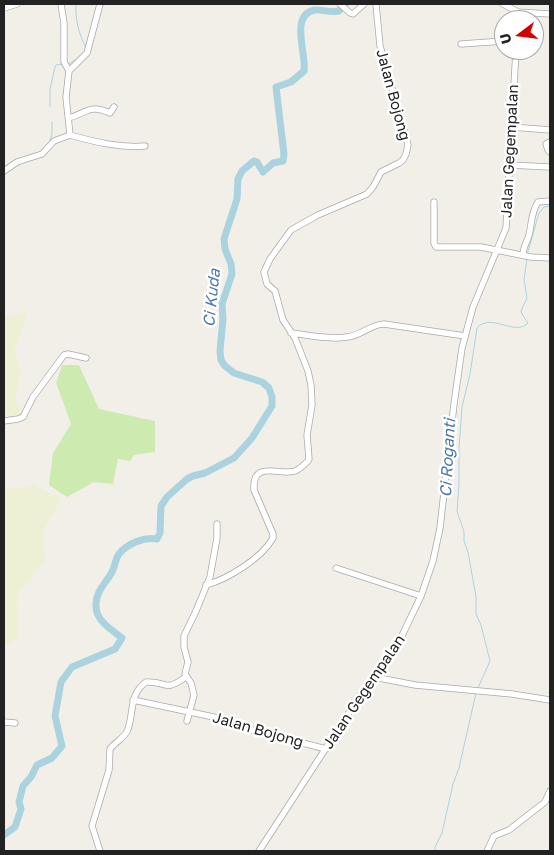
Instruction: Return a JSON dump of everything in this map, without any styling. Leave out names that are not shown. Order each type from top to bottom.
[{"type":"street","points":[[4,8],[17,4]]},
{"type":"street","points":[[61,4],[64,23],[66,90],[70,135]]},
{"type":"street","points":[[66,67],[87,53],[100,4]]},
{"type":"street","points":[[341,5],[354,14],[364,4]]},
{"type":"street","name":"Jalan Bojong","points":[[206,585],[237,571],[260,554],[274,538],[254,490],[253,482],[255,478],[266,471],[294,471],[309,459],[306,441],[312,410],[311,385],[304,358],[283,320],[275,291],[268,284],[264,276],[270,259],[291,230],[318,215],[367,194],[381,172],[399,164],[406,154],[408,145],[380,46],[376,4]]},
{"type":"street","points":[[503,4],[514,10]]},
{"type":"street","points":[[461,44],[494,42]]},
{"type":"street","name":"Jalan Gegempalan","points":[[259,851],[365,688],[398,644],[421,596],[433,561],[440,528],[462,348],[473,307],[506,228],[515,60]]},
{"type":"street","points":[[69,118],[80,114],[84,110],[95,108],[110,113],[114,107]]},
{"type":"street","points":[[512,126],[550,130]]},
{"type":"street","points":[[4,170],[18,162],[42,154],[54,141],[70,135],[106,144],[129,147],[145,146]]},
{"type":"street","points":[[550,142],[546,144],[550,152]]},
{"type":"street","points":[[509,165],[550,167]]},
{"type":"street","points":[[527,256],[523,247],[528,237],[535,208],[538,202],[550,201]]},
{"type":"street","points":[[434,202],[434,243],[436,247],[481,248],[550,258]]},
{"type":"street","points":[[291,333],[346,338],[364,333],[379,324],[384,324],[465,336]]},
{"type":"street","points":[[4,421],[18,419],[23,416],[33,397],[64,355],[68,354],[86,358]]},
{"type":"street","points":[[187,721],[194,695],[191,683],[186,678],[185,672],[188,662],[184,647],[184,636],[212,569],[218,532],[217,524]]},
{"type":"street","points":[[336,568],[421,596]]},
{"type":"street","points":[[374,677],[415,685],[534,696],[550,700]]},
{"type":"street","points":[[100,851],[93,822],[109,770],[110,749],[128,730],[133,700],[146,682],[168,686],[175,685],[186,678]]},
{"type":"street","name":"Jalan Bojong","points":[[133,700],[223,719],[248,729],[326,749]]},
{"type":"street","points":[[4,722],[15,723]]},
{"type":"street","points":[[487,851],[494,836],[509,830],[545,802],[550,791]]},
{"type":"green space","points":[[28,311],[14,352],[21,370],[15,400],[21,409],[20,415],[4,417],[4,318]]},
{"type":"green space","points":[[62,365],[79,365],[99,409],[155,421],[155,452],[134,455],[130,461],[118,459],[113,484],[94,482],[67,497],[49,485],[53,453],[71,424],[56,383]]},
{"type":"green space","points":[[33,485],[61,498],[43,533],[45,560],[17,595],[19,637],[4,646],[4,490]]},
{"type":"waterway","points":[[76,4],[78,27],[86,48]]},
{"type":"waterway","name":"Ci Kuda","points":[[4,835],[15,827],[21,809],[19,802],[23,786],[31,777],[37,765],[52,758],[62,746],[55,716],[61,682],[72,667],[115,649],[122,638],[101,620],[96,606],[97,596],[112,572],[118,556],[123,550],[136,542],[157,539],[160,533],[161,506],[167,497],[187,479],[205,473],[234,458],[252,438],[272,406],[269,388],[262,382],[234,373],[221,360],[222,304],[232,274],[224,239],[237,199],[238,179],[242,171],[254,161],[257,162],[263,172],[273,163],[283,161],[284,154],[276,87],[291,82],[304,71],[301,36],[303,19],[307,13],[315,10],[339,11],[345,4]]},
{"type":"waterway","points":[[69,64],[82,55]]},
{"type":"waterway","points":[[50,107],[50,89],[55,67],[62,64]]},
{"type":"waterway","points":[[50,141],[52,122]]},
{"type":"waterway","points":[[17,159],[25,157]]},
{"type":"waterway","points":[[4,167],[9,164]]},
{"type":"waterway","name":"Ci Roganti","points":[[527,255],[539,213],[544,207],[550,206]]},
{"type":"waterway","name":"Ci Roganti","points":[[478,688],[490,661],[481,625],[476,614],[476,597],[468,552],[457,511],[462,407],[470,374],[477,328],[489,322],[510,327],[523,327],[528,323],[521,311],[527,298],[524,279],[527,259]]},
{"type":"waterway","name":"Ci Roganti","points":[[435,851],[442,833],[453,784],[459,768],[476,693]]}]
